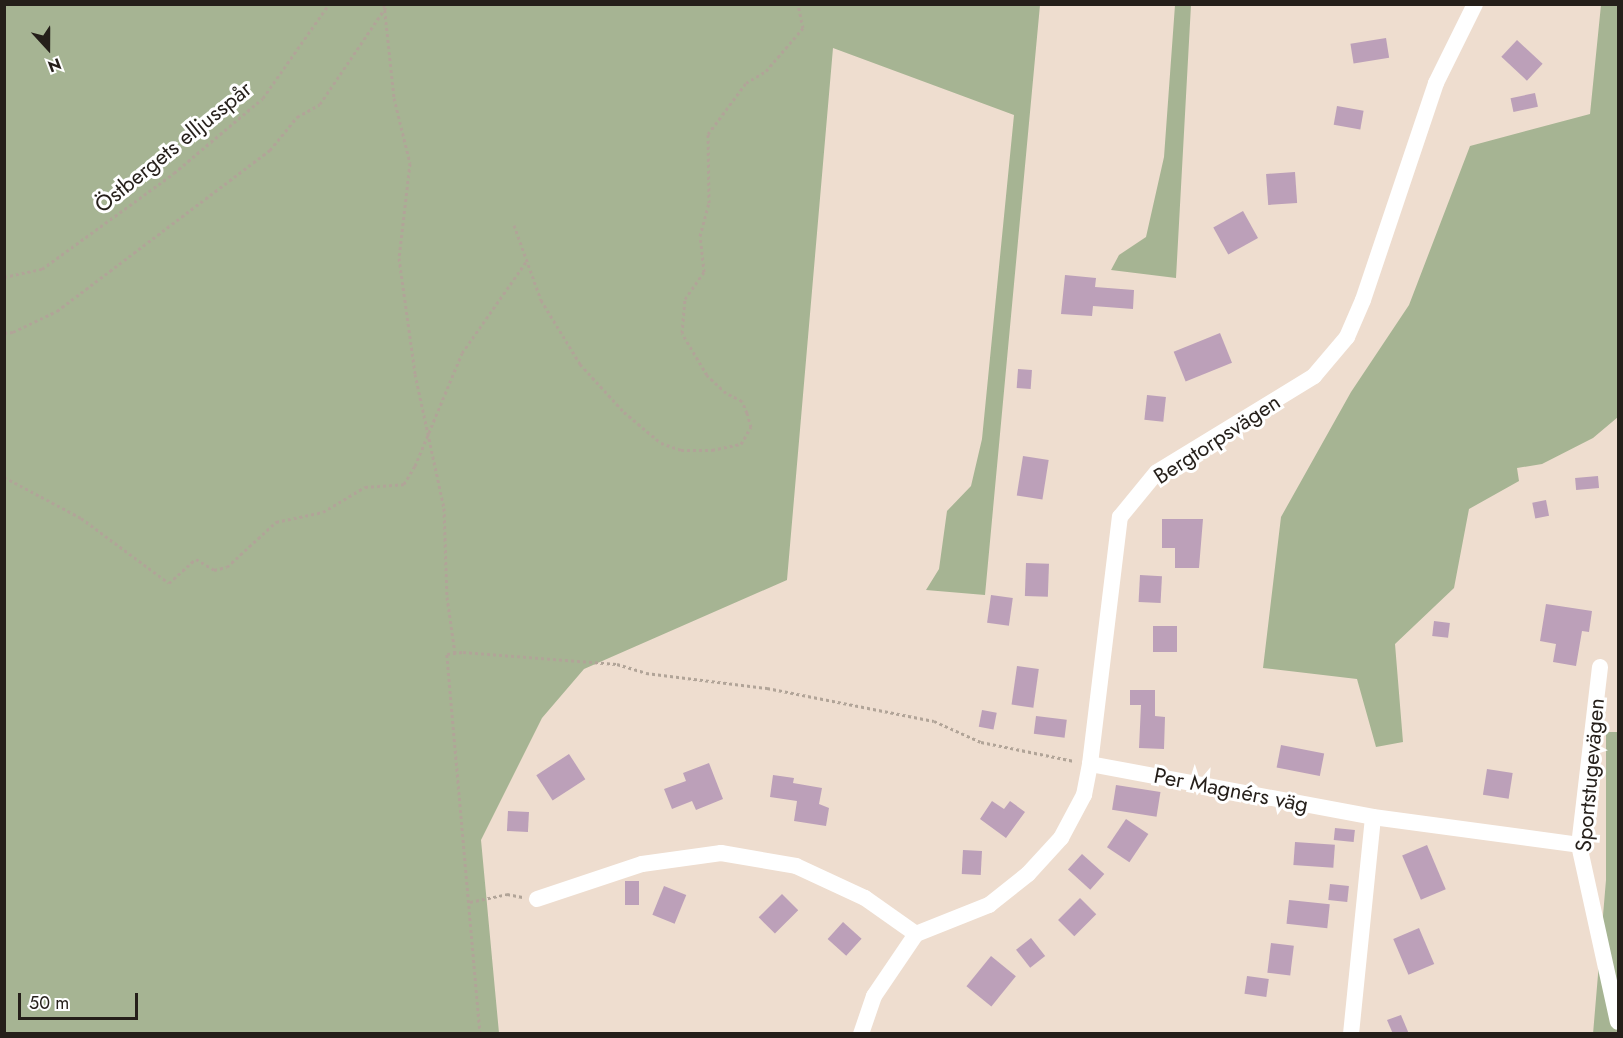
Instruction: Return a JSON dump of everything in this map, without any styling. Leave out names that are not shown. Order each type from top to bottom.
[{"type":"street","name":"Bergtorpsvägen","points":[[916,934],[989,905],[1028,874],[1061,838],[1084,795],[1120,517],[1157,472],[1314,376],[1347,337],[1363,300],[1436,83],[1475,4]]},
{"type":"street","name":"Sportstugevägen","points":[[1600,667],[1579,845],[1618,1022]]},
{"type":"street","name":"Per Magnérs väg","points":[[1089,764],[1373,817],[1579,845]]},
{"type":"street","points":[[1351,1034],[1373,817]]},
{"type":"street","points":[[537,899],[642,864],[721,853],[796,866],[865,898],[916,934],[874,996],[861,1034]]},
{"type":"path","name":"Östbergets elljusspår","points":[[4,277],[42,268],[174,173],[263,98],[329,4]]},
{"type":"path","points":[[514,225],[541,300],[580,364],[624,412],[661,442],[681,450],[712,450],[741,444],[750,428],[747,413],[742,401],[726,393],[707,375],[682,333],[684,299],[704,272],[699,236],[709,203],[708,134],[746,82],[766,71],[803,28],[798,4]]},
{"type":"path","points":[[386,6],[394,98],[410,163],[399,258],[415,374],[429,427],[444,508],[447,597],[455,653]]},
{"type":"path","points":[[4,333],[57,311],[270,150],[297,117],[320,104],[386,6]]},
{"type":"path","points":[[4,477],[81,518],[169,584],[196,559],[214,570],[227,567],[276,522],[324,512],[365,487],[404,484],[415,466],[429,427],[462,354],[526,262]]},
{"type":"path","points":[[480,1034],[447,654],[616,664],[646,673],[767,688],[934,721],[981,742],[1089,764]]},
{"type":"path","points":[[470,902],[507,894],[537,899]]},
{"type":"green space","points":[[5,4],[1040,5],[985,595],[926,590],[939,569],[947,511],[971,486],[982,439],[1014,115],[833,48],[787,580],[584,669],[542,718],[481,840],[499,1033],[5,1033]]},
{"type":"green space","points":[[1175,5],[1191,5],[1176,278],[1111,270],[1119,255],[1146,237],[1164,157]]},
{"type":"green space","points":[[1601,5],[1618,5],[1618,417],[1593,438],[1542,464],[1517,468],[1519,481],[1469,509],[1454,588],[1395,644],[1403,742],[1376,747],[1357,679],[1263,668],[1281,517],[1351,392],[1409,305],[1470,146],[1590,114]]},
{"type":"green space","points":[[1606,732],[1618,732],[1618,1033],[1593,1034],[1606,880]]},
{"type":"building","points":[[1386,38],[1389,58],[1354,63],[1350,44]]},
{"type":"building","points":[[1517,40],[1543,64],[1527,81],[1501,57]]},
{"type":"building","points":[[1535,93],[1538,107],[1513,112],[1511,98]]},
{"type":"building","points":[[1337,106],[1364,111],[1360,129],[1334,125]]},
{"type":"building","points":[[1295,172],[1297,203],[1268,205],[1266,174]]},
{"type":"building","points":[[1243,211],[1258,238],[1228,255],[1213,227]]},
{"type":"building","points":[[1065,275],[1096,278],[1095,287],[1134,290],[1133,309],[1093,306],[1092,316],[1061,314]]},
{"type":"building","points":[[1220,333],[1232,363],[1186,381],[1174,352]]},
{"type":"building","points":[[1018,369],[1032,370],[1031,389],[1017,388]]},
{"type":"building","points":[[1147,395],[1166,397],[1163,422],[1144,420]]},
{"type":"building","points":[[1023,456],[1049,460],[1042,500],[1017,496]]},
{"type":"building","points":[[1598,476],[1599,488],[1576,490],[1575,478]]},
{"type":"building","points":[[1546,500],[1549,516],[1535,518],[1532,503]]},
{"type":"building","points":[[1162,519],[1203,519],[1199,568],[1175,568],[1175,548],[1162,548]]},
{"type":"building","points":[[1026,563],[1049,564],[1048,597],[1025,596]]},
{"type":"building","points":[[1140,575],[1162,576],[1161,603],[1139,602]]},
{"type":"building","points":[[991,595],[1013,598],[1009,626],[987,623]]},
{"type":"building","points":[[1546,604],[1592,611],[1589,632],[1582,631],[1576,666],[1553,662],[1556,644],[1540,641]]},
{"type":"building","points":[[1434,621],[1450,623],[1448,638],[1432,636]]},
{"type":"building","points":[[1153,626],[1177,626],[1177,652],[1153,652]]},
{"type":"building","points":[[1017,666],[1039,669],[1033,708],[1012,705]]},
{"type":"building","points":[[1130,690],[1155,690],[1155,716],[1165,717],[1164,749],[1139,748],[1141,705],[1130,705]]},
{"type":"building","points":[[982,710],[997,713],[993,730],[979,727]]},
{"type":"building","points":[[1036,716],[1067,720],[1065,738],[1034,734]]},
{"type":"building","points":[[1281,745],[1324,753],[1320,776],[1277,768]]},
{"type":"building","points":[[569,754],[585,779],[553,800],[536,775]]},
{"type":"building","points":[[709,763],[723,799],[696,810],[692,801],[672,809],[664,789],[686,781],[683,773]]},
{"type":"building","points":[[1487,769],[1513,773],[1509,799],[1483,795]]},
{"type":"building","points":[[773,775],[794,778],[793,783],[822,788],[819,804],[829,808],[826,826],[794,821],[797,801],[770,797]]},
{"type":"building","points":[[1116,785],[1160,792],[1157,817],[1112,810]]},
{"type":"building","points":[[992,801],[1004,809],[1010,801],[1025,812],[1006,838],[980,819]]},
{"type":"building","points":[[508,811],[529,812],[528,832],[507,831]]},
{"type":"building","points":[[1126,819],[1148,834],[1129,862],[1107,847]]},
{"type":"building","points":[[1335,828],[1355,830],[1354,842],[1334,840]]},
{"type":"building","points":[[1295,842],[1335,845],[1333,868],[1293,865]]},
{"type":"building","points":[[1427,845],[1446,889],[1421,900],[1402,856]]},
{"type":"building","points":[[963,850],[982,851],[981,875],[962,874]]},
{"type":"building","points":[[1082,854],[1104,874],[1090,890],[1068,870]]},
{"type":"building","points":[[625,881],[639,881],[639,905],[625,905]]},
{"type":"building","points":[[1330,884],[1349,886],[1347,902],[1328,900]]},
{"type":"building","points":[[664,886],[686,895],[675,924],[652,915]]},
{"type":"building","points":[[782,894],[798,910],[775,934],[759,917]]},
{"type":"building","points":[[1080,898],[1096,914],[1074,936],[1058,920]]},
{"type":"building","points":[[1289,900],[1330,904],[1327,928],[1286,924]]},
{"type":"building","points":[[843,922],[862,939],[846,956],[828,939]]},
{"type":"building","points":[[1419,928],[1434,964],[1408,975],[1393,939]]},
{"type":"building","points":[[1031,938],[1045,956],[1030,968],[1016,950]]},
{"type":"building","points":[[1271,943],[1294,946],[1290,976],[1267,973]]},
{"type":"building","points":[[991,956],[1016,976],[991,1006],[966,986]]},
{"type":"building","points":[[1247,976],[1269,979],[1266,997],[1244,994]]},
{"type":"building","points":[[1401,1015],[1409,1034],[1393,1034],[1387,1020]]}]
